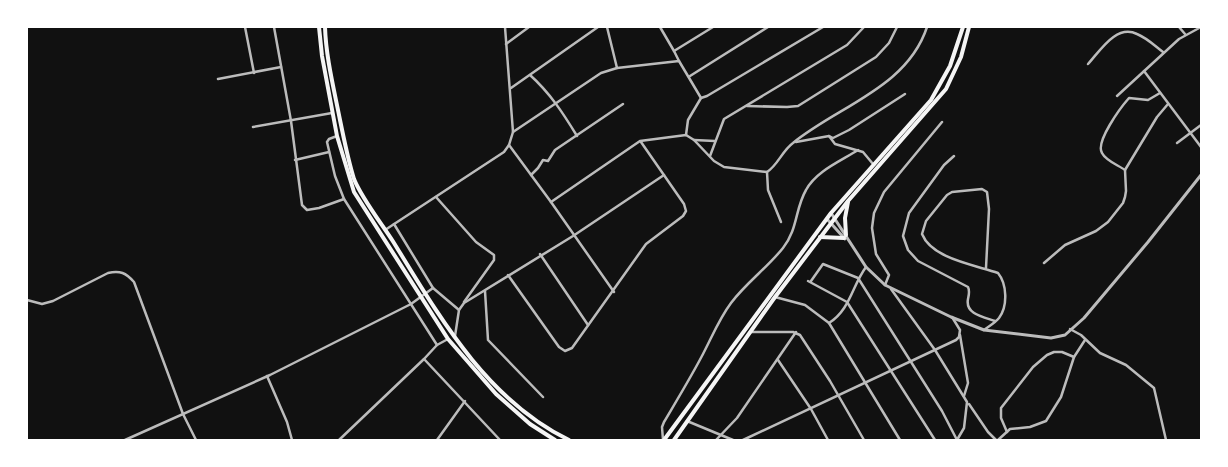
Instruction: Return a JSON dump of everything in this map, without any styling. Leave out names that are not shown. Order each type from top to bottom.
[{"type":"highway","points":[[319,27],[322,56],[332,113],[337,136],[354,192],[448,339],[496,394],[530,424],[555,440]]},
{"type":"highway","points":[[325,27],[331,74],[354,179],[455,338],[471,358],[510,400],[542,426],[568,440]]},
{"type":"highway","points":[[664,440],[827,219],[923,110],[938,89],[955,54],[963,27]]},
{"type":"highway","points":[[674,440],[775,297],[848,201],[946,89],[961,57],[969,27]]},
{"type":"highway","points":[[820,238],[845,237],[845,218],[848,201]]},
{"type":"street","points":[[245,27],[254,73]]},
{"type":"street","points":[[274,27],[291,121],[302,205],[307,210],[319,208],[344,199]]},
{"type":"street","points":[[385,230],[504,152],[509,145],[513,132],[511,88],[505,27]]},
{"type":"street","points":[[506,44],[530,27]]},
{"type":"street","points":[[511,88],[598,27]]},
{"type":"street","points":[[607,27],[617,68]]},
{"type":"street","points":[[661,27],[690,76],[701,98]]},
{"type":"street","points":[[674,51],[713,27]]},
{"type":"street","points":[[690,76],[768,27]]},
{"type":"street","points":[[686,135],[688,120],[701,98],[707,96],[823,27]]},
{"type":"street","points":[[710,156],[724,119],[847,45],[864,27]]},
{"type":"street","points":[[747,106],[787,108],[798,106],[876,57],[889,43],[897,27]]},
{"type":"street","points":[[551,202],[640,141],[686,135],[694,140],[718,164],[724,167],[767,172],[772,168],[784,149],[793,142],[870,94],[893,77],[906,64],[916,50],[927,27]]},
{"type":"street","points":[[1179,27],[1186,34]]},
{"type":"street","points":[[1117,96],[1163,52],[1186,34],[1201,27]]},
{"type":"street","points":[[1088,64],[1114,36],[1124,32],[1138,34],[1163,52]]},
{"type":"street","points":[[513,132],[601,73],[617,68],[680,61]]},
{"type":"street","points":[[218,79],[281,67]]},
{"type":"street","points":[[1144,71],[1201,147]]},
{"type":"street","points":[[530,75],[547,90],[577,136]]},
{"type":"street","points":[[1125,170],[1106,158],[1101,153],[1100,146],[1115,116],[1129,98],[1148,100],[1160,93]]},
{"type":"street","points":[[793,142],[829,136],[833,138],[849,130],[905,94]]},
{"type":"street","points":[[531,174],[538,168],[543,160],[548,160],[555,150],[623,104]]},
{"type":"street","points":[[1044,263],[1065,245],[1096,231],[1108,222],[1123,203],[1126,191],[1125,170],[1157,117],[1168,104]]},
{"type":"street","points":[[253,128],[332,113]]},
{"type":"street","points":[[885,285],[889,275],[876,254],[872,228],[874,213],[884,192],[942,122]]},
{"type":"street","points":[[1177,143],[1201,125]]},
{"type":"street","points":[[337,136],[328,141],[329,152],[335,176],[344,199],[437,345]]},
{"type":"street","points":[[829,136],[832,142],[858,150],[874,164]]},
{"type":"street","points":[[694,140],[715,141]]},
{"type":"street","points":[[508,275],[562,350],[572,348],[614,292],[646,244],[683,216],[686,211],[684,204],[640,141]]},
{"type":"street","points":[[509,145],[614,292]]},
{"type":"street","points":[[664,440],[662,427],[664,422],[699,361],[720,320],[740,292],[782,249],[789,239],[795,229],[805,191],[810,183],[817,175],[858,150]]},
{"type":"street","points":[[295,160],[329,152]]},
{"type":"street","points":[[954,156],[944,165],[909,213],[904,232],[904,242],[910,254],[918,261],[968,287],[970,291],[967,306],[972,312],[995,321]]},
{"type":"street","points":[[767,172],[768,190],[781,222]]},
{"type":"street","points":[[464,302],[485,291],[540,254],[573,236],[664,175]]},
{"type":"street","points":[[831,214],[866,267],[891,289],[951,317],[984,330],[1051,338],[1065,335],[1084,318],[1148,242],[1201,175]]},
{"type":"street","points":[[984,330],[995,321],[1004,308],[1004,290],[998,273],[931,248],[924,240],[922,234],[926,221],[941,201],[952,192],[982,189],[987,192],[989,209],[986,268]]},
{"type":"street","points":[[436,197],[476,242],[494,255],[494,260],[458,310],[455,338]]},
{"type":"street","points":[[827,219],[845,237]]},
{"type":"street","points":[[394,224],[433,288],[458,310]]},
{"type":"street","points":[[540,254],[588,325]]},
{"type":"street","points":[[935,440],[848,302],[809,281],[823,264],[858,278],[942,411],[957,440],[964,428],[967,402]]},
{"type":"street","points":[[830,323],[842,314],[858,278],[866,267]]},
{"type":"street","points":[[27,300],[42,304],[53,301],[108,273],[117,271],[127,274],[134,282],[183,414],[196,440]]},
{"type":"street","points":[[125,440],[267,376],[411,304],[433,288]]},
{"type":"street","points":[[891,289],[935,350],[967,402],[988,432],[997,440],[1013,428],[1030,427],[1046,421],[1063,392],[1074,357],[1085,340]]},
{"type":"street","points":[[485,291],[488,340],[543,397]]},
{"type":"street","points":[[775,297],[805,306],[830,323],[900,440]]},
{"type":"street","points":[[951,317],[960,330],[963,362],[968,383],[964,397]]},
{"type":"street","points":[[1070,329],[1081,335],[1100,353],[1126,365],[1154,388],[1166,440]]},
{"type":"street","points":[[743,440],[956,340],[960,330]]},
{"type":"street","points":[[750,332],[796,332],[802,337],[864,440]]},
{"type":"street","points":[[716,440],[737,418],[796,332]]},
{"type":"street","points":[[341,439],[437,345],[448,339]]},
{"type":"street","points":[[1007,432],[1001,418],[1001,408],[1033,367],[1054,352],[1062,352],[1074,357]]},
{"type":"street","points":[[424,359],[500,440]]},
{"type":"street","points":[[778,360],[811,409],[828,440]]},
{"type":"street","points":[[267,376],[287,422],[292,440]]},
{"type":"street","points":[[437,440],[465,401]]},
{"type":"street","points":[[687,420],[733,440]]}]
